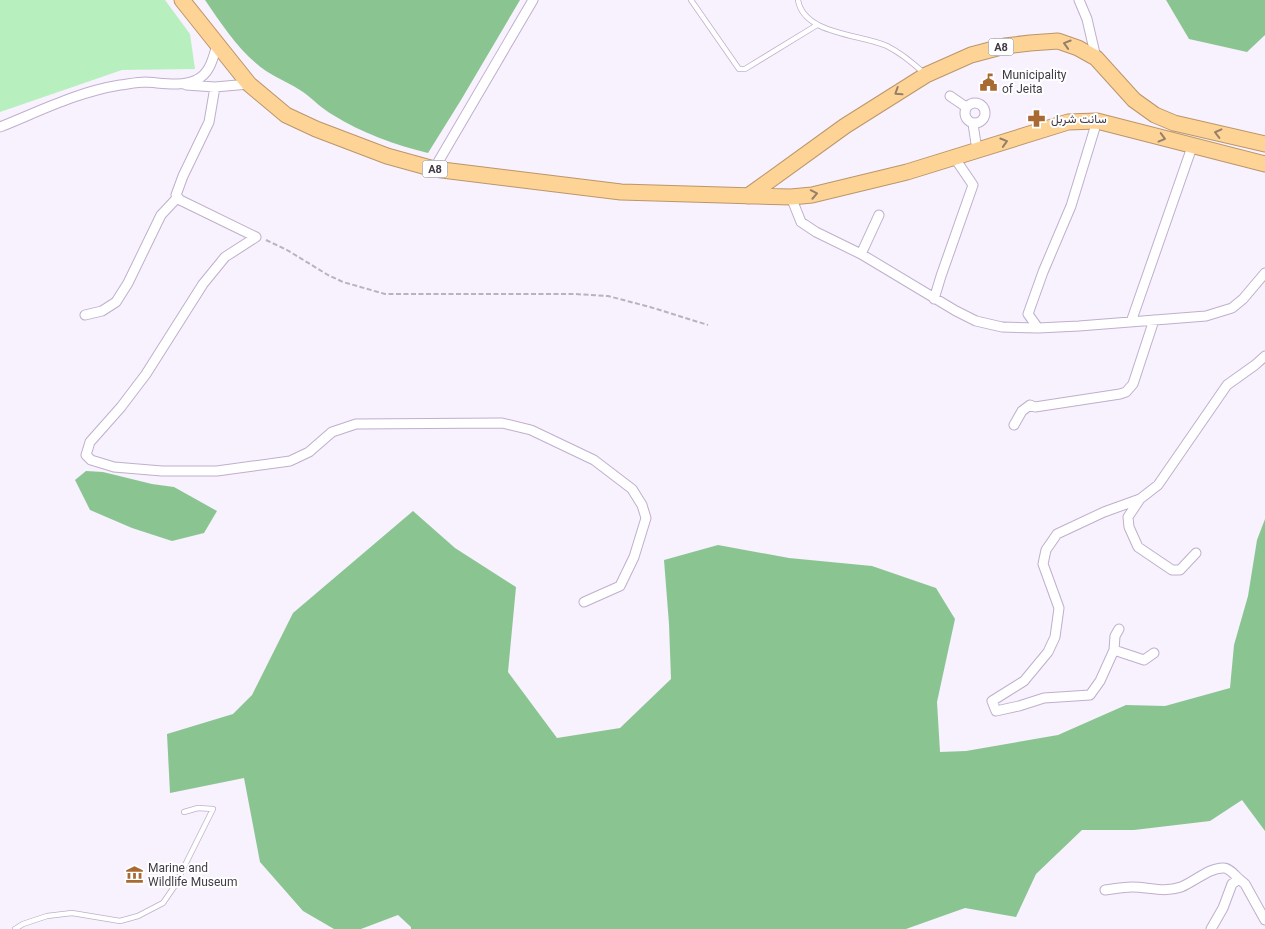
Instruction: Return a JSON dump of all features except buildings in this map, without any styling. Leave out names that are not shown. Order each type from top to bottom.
[{"type":"highway","name":"A8","points":[[182,0],[249,84],[286,115],[316,129],[387,156],[434,169],[621,192],[791,197],[822,193],[907,172],[1068,122],[1097,121],[1265,164]]},
{"type":"highway","name":"A8","points":[[748,196],[845,126],[926,74],[971,54],[1030,43],[1058,41],[1078,48],[1096,58],[1134,100],[1155,116],[1174,123],[1265,144]]},
{"type":"highway","points":[[785,168],[782,182],[786,193],[791,197]]},
{"type":"street","points":[[434,169],[533,0]]},
{"type":"street","points":[[1080,0],[1087,19],[1096,58]]},
{"type":"street","points":[[181,84],[195,81],[204,74],[213,59],[217,45]]},
{"type":"street","points":[[0,127],[74,96],[96,90],[144,82],[215,87],[249,84]]},
{"type":"street","points":[[85,314],[102,311],[116,302],[128,283],[161,215],[177,198],[183,176],[209,122],[215,87]]},
{"type":"street","points":[[950,96],[966,107]]},
{"type":"street","points":[[973,124],[977,124],[984,119],[985,111],[981,104],[973,103],[966,107],[964,115],[973,124],[977,150]]},
{"type":"street","points":[[1038,328],[1028,314],[1042,272],[1071,206],[1097,121]]},
{"type":"street","points":[[1131,322],[1192,146]]},
{"type":"street","points":[[934,299],[973,185],[954,157]]},
{"type":"street","points":[[791,197],[801,222],[816,232],[861,254],[934,299],[976,321],[1002,327],[1038,328],[1206,316],[1232,308],[1243,299],[1265,273]]},
{"type":"street","points":[[177,198],[256,237]]},
{"type":"street","points":[[861,254],[880,215]]},
{"type":"street","points":[[256,237],[226,257],[203,284],[146,374],[120,408],[90,442],[86,455],[92,460],[114,467],[162,471],[217,471],[290,461],[309,452],[332,432],[356,424],[502,423],[531,430],[594,460],[632,489],[642,506],[646,518],[634,557],[620,586],[584,602]]},
{"type":"street","points":[[1014,425],[1022,411],[1030,406],[1036,407],[1126,392],[1133,384],[1154,320]]},
{"type":"street","points":[[1119,629],[1115,636],[1114,650],[1100,681],[1090,694],[1044,698],[996,711],[992,701],[1024,681],[1048,652],[1055,638],[1058,608],[1043,564],[1046,550],[1057,534],[1104,512],[1140,499],[1158,485],[1228,385],[1256,365],[1265,356]]},
{"type":"street","points":[[1140,499],[1128,517],[1129,527],[1138,547],[1172,570],[1180,570],[1196,553]]},
{"type":"street","points":[[1114,650],[1144,660],[1154,654]]},
{"type":"street","points":[[1105,890],[1133,887],[1162,891],[1173,890],[1212,871],[1226,868],[1245,884],[1265,920]]},
{"type":"street","points":[[1211,929],[1223,908],[1232,884],[1239,879]]},
{"type":"lane","points":[[691,0],[738,69],[745,68],[817,25]]},
{"type":"lane","points":[[798,0],[804,15],[817,25],[886,46],[926,74]]},
{"type":"lane","points":[[15,929],[47,916],[72,913],[120,920],[138,916],[163,903],[174,887],[213,809],[198,808],[184,812]]},
{"type":"path","points":[[256,237],[273,242],[343,282],[385,294],[574,294],[608,296],[708,325]]},
{"type":"green space","points":[[0,0],[165,0],[190,34],[195,69],[122,70],[0,112]]},
{"type":"green space","points":[[205,0],[520,0],[428,153],[391,142],[355,127],[329,113],[299,89],[266,71],[240,47]]},
{"type":"green space","points":[[1166,0],[1265,0],[1265,35],[1247,52],[1189,39]]},
{"type":"green space","points":[[86,471],[103,472],[152,484],[174,487],[217,511],[204,533],[172,541],[132,528],[90,510],[75,480]]},
{"type":"green space","points":[[413,511],[455,548],[516,587],[508,672],[557,738],[620,728],[671,679],[664,560],[718,545],[789,558],[872,566],[936,588],[955,619],[937,702],[940,752],[966,751],[1058,735],[1126,705],[1165,706],[1230,688],[1234,645],[1248,596],[1257,540],[1265,519],[1265,831],[1242,800],[1210,821],[1134,830],[1082,830],[1036,874],[1016,917],[965,908],[906,929],[411,929],[398,915],[361,929],[334,929],[303,911],[260,862],[244,778],[170,793],[167,734],[233,714],[252,695],[293,613]]},
{"type":"place","name":"Municipality of Jeita","points":[[988,82]]},
{"type":"place","name":"سانت شربل","points":[[1037,119]]},
{"type":"place","name":"Marine and Wildlife Museum","points":[[134,875]]}]
